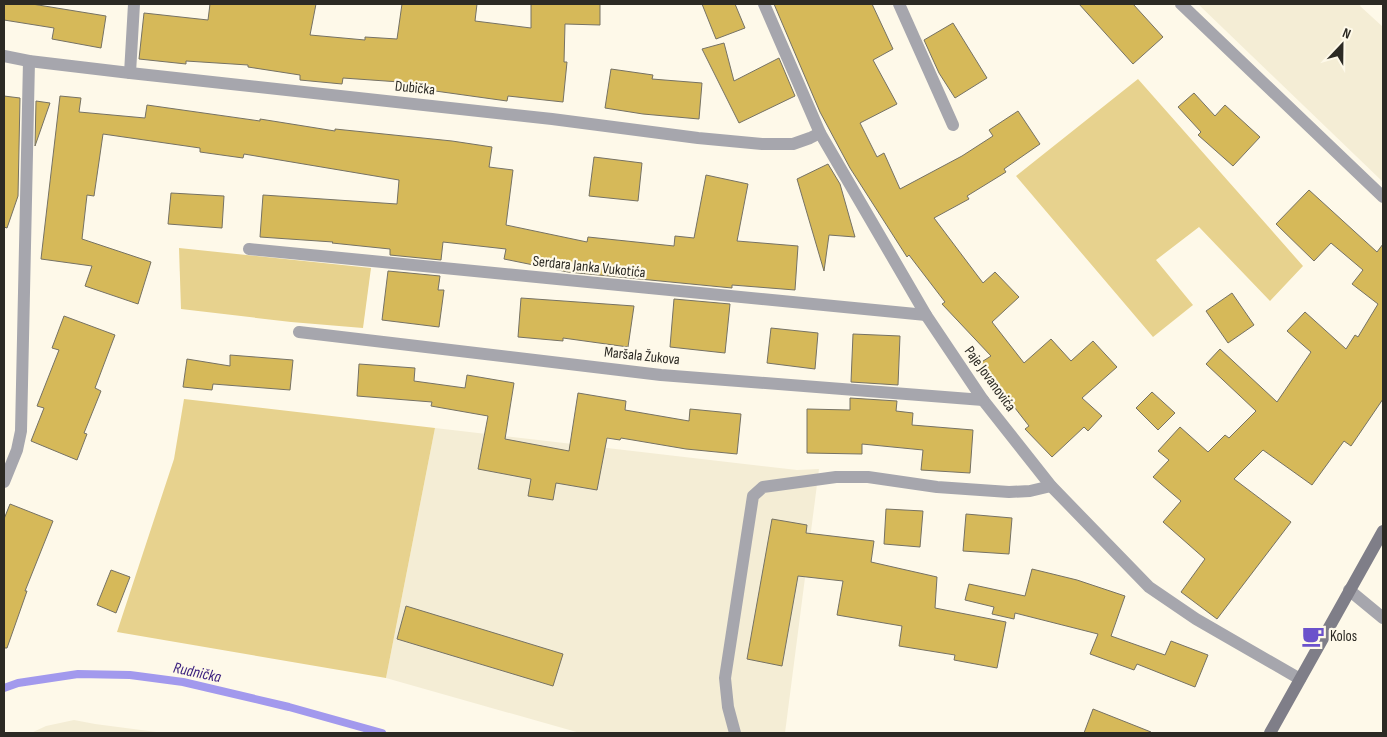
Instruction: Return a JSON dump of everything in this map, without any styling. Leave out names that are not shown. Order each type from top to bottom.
[{"type":"main road","points":[[1270,733],[1383,531]]},
{"type":"street","points":[[130,73],[134,4]]},
{"type":"street","name":"Paje Jovanovića","points":[[764,4],[820,133],[926,315],[983,400],[1051,486],[1149,586],[1196,619],[1300,679]]},
{"type":"street","points":[[899,4],[953,125]]},
{"type":"street","points":[[1182,4],[1383,197]]},
{"type":"street","name":"Dubička","points":[[4,56],[130,73],[542,118],[698,138],[762,144],[793,144],[820,133]]},
{"type":"street","points":[[4,482],[17,450],[21,431],[30,61]]},
{"type":"street","name":"Serdara Janka Vukotića","points":[[249,249],[926,315]]},
{"type":"street","name":"Maršala Žukova","points":[[299,332],[661,375],[983,400]]},
{"type":"street","points":[[735,733],[728,707],[725,678],[753,496],[763,486],[836,477],[868,477],[937,487],[1009,492],[1030,491],[1051,486]]},
{"type":"street","points":[[1349,590],[1383,618]]},
{"type":"shaded area","points":[[1198,4],[1361,4],[1360,6],[1383,27],[1383,182]]},
{"type":"shaded area","points":[[1138,79],[1303,266],[1270,301],[1199,227],[1156,260],[1193,305],[1153,337],[1016,176]]},
{"type":"shaded area","points":[[179,248],[371,268],[363,328],[291,322],[181,309]]},
{"type":"shaded area","points":[[184,399],[435,428],[386,678],[117,632],[174,459]]},
{"type":"shaded area","points":[[435,428],[797,470],[819,469],[785,733],[580,733],[386,678]]},
{"type":"shaded area","points":[[74,720],[164,733],[31,733],[46,726]]},
{"type":"building","points":[[4,4],[32,4],[106,16],[101,48],[52,39],[54,28],[4,20]]},
{"type":"building","points":[[210,4],[316,4],[310,35],[365,40],[365,37],[397,39],[402,4],[477,4],[475,21],[531,28],[531,4],[600,4],[600,25],[565,24],[564,62],[567,62],[563,102],[508,96],[507,101],[428,90],[428,84],[343,78],[342,84],[300,80],[300,75],[248,67],[248,65],[186,61],[186,64],[139,59],[144,13],[208,20]]},
{"type":"building","points":[[702,4],[735,4],[745,28],[716,39]]},
{"type":"building","points":[[774,4],[872,4],[893,49],[873,60],[897,104],[860,123],[877,157],[884,153],[900,189],[962,156],[993,136],[989,130],[1018,111],[1040,144],[1004,169],[1006,172],[967,196],[969,199],[934,218],[983,283],[995,272],[1019,297],[992,322],[1024,363],[1051,339],[1071,361],[1093,341],[1117,367],[1082,398],[1102,416],[1088,431],[1084,427],[1052,457],[1025,429],[1029,426],[980,363],[991,356],[942,304],[945,302],[909,255],[907,257],[850,168],[820,112]]},
{"type":"building","points":[[1079,4],[1133,4],[1163,37],[1133,64]]},
{"type":"building","points":[[953,23],[987,78],[955,98],[939,73],[924,40]]},
{"type":"building","points":[[724,43],[734,81],[779,58],[795,96],[739,123],[702,49]]},
{"type":"building","points":[[611,69],[653,75],[652,79],[702,83],[699,119],[643,114],[605,108]]},
{"type":"building","points":[[1194,93],[1215,116],[1225,105],[1260,137],[1233,166],[1198,135],[1201,132],[1178,107]]},
{"type":"building","points":[[4,96],[20,98],[18,196],[7,228],[4,227]]},
{"type":"building","points":[[60,96],[81,98],[79,112],[145,118],[147,105],[260,121],[260,119],[335,131],[335,129],[492,147],[489,167],[513,170],[506,225],[587,242],[588,237],[674,246],[675,236],[694,238],[706,175],[748,184],[737,241],[798,246],[795,290],[732,285],[732,288],[568,272],[504,259],[506,249],[443,242],[441,260],[390,255],[390,249],[333,242],[260,237],[263,195],[397,204],[399,180],[244,154],[243,158],[200,152],[200,148],[103,134],[94,196],[87,195],[82,239],[151,262],[138,304],[85,286],[92,266],[41,259]]},
{"type":"building","points":[[36,101],[50,103],[35,146]]},
{"type":"building","points":[[594,157],[642,163],[638,201],[589,196]]},
{"type":"building","points":[[828,164],[840,184],[855,237],[829,235],[824,271],[797,179]]},
{"type":"building","points":[[1309,190],[1377,252],[1383,244],[1383,399],[1351,446],[1344,441],[1312,485],[1263,450],[1234,479],[1291,522],[1217,619],[1181,592],[1205,559],[1163,522],[1181,501],[1153,477],[1169,460],[1158,451],[1180,427],[1208,452],[1225,435],[1229,438],[1256,411],[1206,364],[1220,349],[1277,402],[1311,352],[1287,331],[1305,312],[1346,349],[1355,335],[1358,337],[1378,304],[1352,284],[1363,270],[1331,243],[1314,261],[1276,224]]},
{"type":"building","points":[[171,193],[224,196],[222,228],[168,224]]},
{"type":"building","points":[[388,271],[440,276],[438,290],[444,290],[439,327],[382,320]]},
{"type":"building","points":[[1232,293],[1254,325],[1228,343],[1206,311]]},
{"type":"building","points":[[521,298],[634,306],[628,347],[563,338],[563,341],[518,337]]},
{"type":"building","points":[[674,299],[730,304],[725,353],[670,347]]},
{"type":"building","points":[[64,316],[115,335],[95,388],[101,391],[84,433],[87,434],[77,460],[31,441],[44,408],[37,406],[59,350],[52,348]]},
{"type":"building","points":[[771,328],[818,333],[815,369],[767,363]]},
{"type":"building","points":[[853,334],[900,336],[898,385],[851,382]]},
{"type":"building","points":[[230,355],[293,360],[290,390],[213,384],[212,390],[183,387],[187,359],[230,366]]},
{"type":"building","points":[[359,364],[415,368],[414,381],[465,388],[467,375],[514,383],[505,439],[569,451],[578,393],[626,401],[625,410],[689,421],[690,409],[741,414],[737,454],[686,449],[621,438],[620,440],[607,438],[597,490],[556,483],[553,500],[528,496],[531,479],[478,469],[488,416],[431,406],[432,402],[357,396]]},
{"type":"building","points":[[1152,392],[1175,413],[1158,430],[1136,408]]},
{"type":"building","points":[[850,398],[897,401],[896,411],[913,413],[912,425],[973,430],[970,473],[921,470],[923,450],[862,444],[862,454],[807,453],[807,409],[850,410]]},
{"type":"building","points":[[10,504],[53,521],[25,591],[27,591],[7,648],[4,648],[4,519]]},
{"type":"building","points":[[886,509],[923,511],[920,547],[884,544]]},
{"type":"building","points":[[966,514],[1012,518],[1009,554],[963,551]]},
{"type":"building","points":[[772,519],[807,525],[806,533],[874,541],[871,562],[937,577],[935,608],[1006,622],[997,668],[954,660],[955,655],[899,646],[902,626],[837,615],[843,581],[798,576],[782,666],[747,659]]},
{"type":"building","points":[[1032,569],[1077,580],[1125,596],[1111,636],[1165,655],[1171,641],[1208,655],[1195,687],[1137,664],[1134,670],[1090,654],[1098,634],[1015,613],[1014,619],[992,614],[994,607],[965,600],[969,584],[1025,596]]},
{"type":"building","points":[[111,570],[130,577],[116,613],[97,605]]},
{"type":"building","points":[[406,606],[563,654],[553,686],[397,639]]},
{"type":"building","points":[[1093,709],[1151,732],[1151,733],[1084,733]]},
{"type":"waterway","name":"Rudnička","points":[[4,688],[18,683],[78,674],[130,675],[183,682],[289,707],[382,733]]},
{"type":"place","name":"Kolos","points":[[1313,636]]}]
